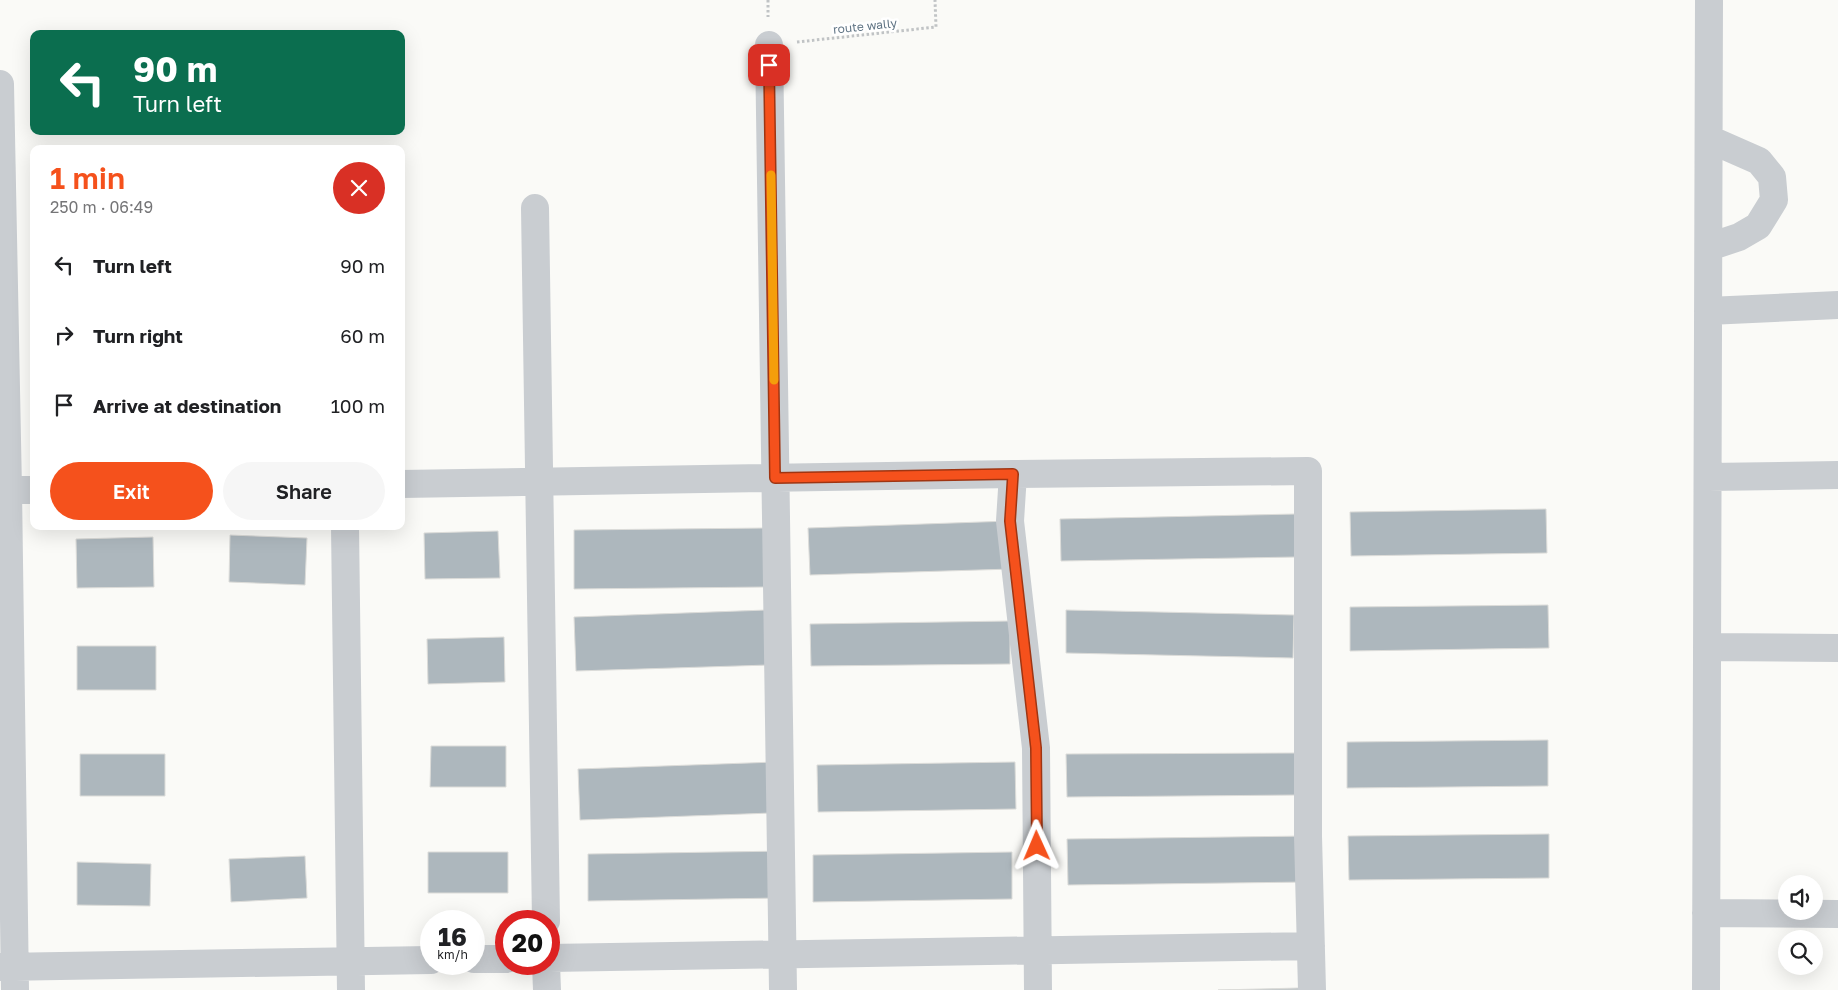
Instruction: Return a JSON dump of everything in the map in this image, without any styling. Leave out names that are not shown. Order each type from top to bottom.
[{"type":"street","points":[[1706,990],[1709,0]]},
{"type":"street","points":[[769,45],[783,990]]},
{"type":"street","points":[[0,84],[14,490],[10,975],[420,960]]},
{"type":"street","points":[[1709,140],[1759,161],[1772,177],[1774,200],[1758,226],[1739,237],[1709,247]]},
{"type":"street","points":[[535,208],[546,910]]},
{"type":"street","points":[[1708,311],[1838,305]]},
{"type":"street","points":[[405,484],[1308,471],[1308,836],[1312,990]]},
{"type":"street","points":[[1013,474],[1010,521],[1036,748],[1038,990]]},
{"type":"street","points":[[1708,476],[1838,475]]},
{"type":"street","points":[[345,530],[351,990]]},
{"type":"street","points":[[1707,648],[1838,648]]},
{"type":"street","points":[[1706,913],[1838,914]]},
{"type":"street","points":[[560,958],[1311,946]]},
{"type":"street","points":[[546,975],[547,990]]},
{"type":"path","name":"route wally","points":[[769,45],[936,26],[936,0]]},
{"type":"building","points":[[1546,509],[1547,553],[1351,556],[1350,512]]},
{"type":"building","points":[[1296,514],[1297,557],[1061,561],[1060,519]]},
{"type":"building","points":[[1010,521],[1012,569],[810,575],[808,528]]},
{"type":"building","points":[[767,528],[768,587],[574,589],[574,530]]},
{"type":"building","points":[[498,531],[500,578],[425,579],[424,533]]},
{"type":"building","points":[[230,535],[307,538],[305,585],[229,582]]},
{"type":"building","points":[[153,537],[154,587],[77,588],[76,539]]},
{"type":"building","points":[[1548,605],[1549,648],[1350,651],[1350,607]]},
{"type":"building","points":[[767,610],[769,665],[576,671],[574,617]]},
{"type":"building","points":[[1066,610],[1294,615],[1293,658],[1066,653]]},
{"type":"building","points":[[1010,621],[1010,664],[811,666],[810,624]]},
{"type":"building","points":[[504,637],[505,682],[428,684],[427,639]]},
{"type":"building","points":[[77,646],[156,646],[156,690],[77,690]]},
{"type":"building","points":[[1548,740],[1548,786],[1347,788],[1347,742]]},
{"type":"building","points":[[431,746],[506,746],[506,787],[430,787]]},
{"type":"building","points":[[1299,753],[1299,795],[1067,797],[1066,754]]},
{"type":"building","points":[[80,754],[165,754],[165,796],[80,796]]},
{"type":"building","points":[[776,762],[772,813],[580,820],[578,769]]},
{"type":"building","points":[[1015,762],[1016,809],[818,812],[817,765]]},
{"type":"building","points":[[1549,834],[1549,878],[1349,880],[1348,836]]},
{"type":"building","points":[[1308,836],[1309,882],[1068,885],[1067,839]]},
{"type":"building","points":[[786,851],[781,898],[588,901],[588,854]]},
{"type":"building","points":[[428,852],[508,852],[508,893],[428,893]]},
{"type":"building","points":[[1012,852],[1012,899],[813,902],[813,855]]},
{"type":"building","points":[[305,856],[307,898],[231,902],[229,859]]},
{"type":"building","points":[[77,862],[151,864],[150,906],[77,905]]},
{"type":"building","points":[[1300,988],[1300,990],[1218,990]]},
{"type":"slow traffic","points":[[771,175],[774,380]]},
{"type":"route","points":[[769,65],[775,478],[1013,474],[1010,521],[1036,748],[1037,846]]}]
